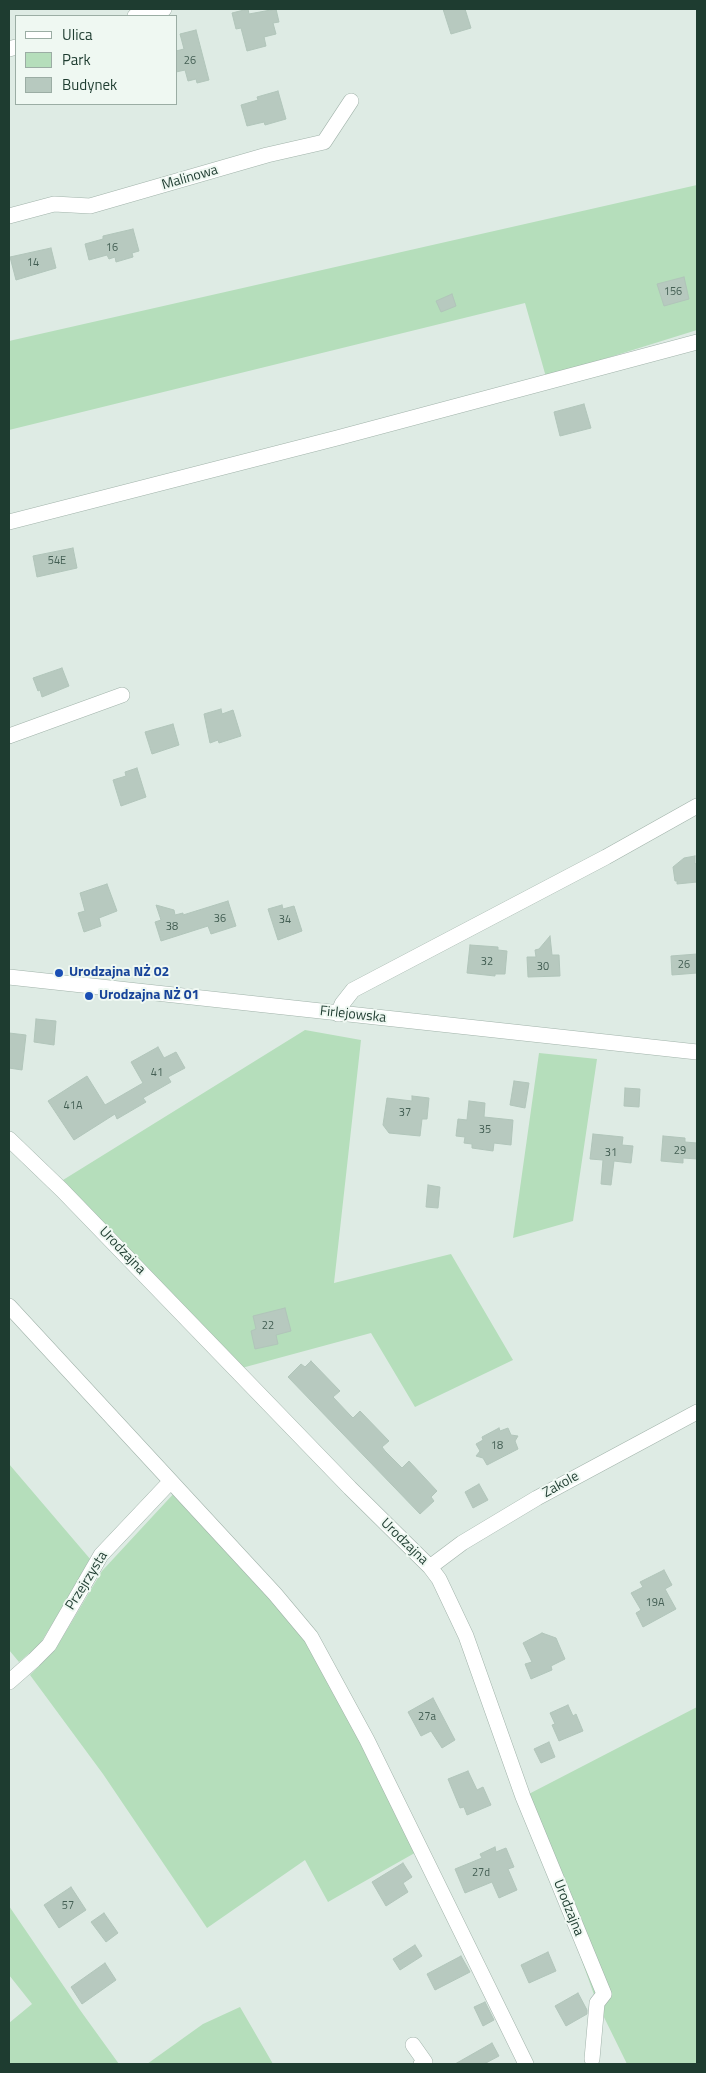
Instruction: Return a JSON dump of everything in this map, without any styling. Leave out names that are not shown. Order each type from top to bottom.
[{"type":"street","points":[[139,15],[164,9]]},
{"type":"street","name":"Malinowa","points":[[9,216],[54,204],[90,206],[267,155],[324,142],[352,101]]},
{"type":"street","points":[[9,522],[337,438],[697,342]]},
{"type":"street","points":[[9,736],[122,695]]},
{"type":"street","points":[[338,1014],[342,1004],[354,990],[598,862],[697,806]]},
{"type":"street","name":"Firlejowska","points":[[9,977],[697,1052]]},
{"type":"street","name":"Urodzajna","points":[[9,1139],[62,1190],[357,1495],[430,1567],[439,1579],[466,1636],[523,1797],[604,1994],[597,2003],[592,2059]]},
{"type":"street","points":[[9,1306],[268,1586],[311,1637],[367,1740],[526,2064]]},
{"type":"street","name":"Zakole","points":[[430,1567],[453,1549],[496,1522],[697,1412]]},
{"type":"street","name":"Przejrzysta","points":[[9,1682],[48,1645],[101,1555],[170,1482]]},
{"type":"street","points":[[412,2045],[425,2062],[421,2064]]},
{"type":"green space","points":[[697,185],[697,330],[546,377],[525,303],[9,430],[9,341]]},
{"type":"green space","points":[[305,1030],[361,1040],[334,1283],[451,1254],[513,1360],[415,1407],[371,1333],[238,1369],[63,1180]]},
{"type":"green space","points":[[539,1053],[597,1059],[573,1221],[513,1238]]},
{"type":"green space","points":[[9,1464],[91,1560],[40,1644],[19,1662],[9,1650]]},
{"type":"green space","points":[[177,1490],[311,1637],[420,1850],[328,1902],[305,1860],[207,1928],[103,1774],[30,1675],[55,1650],[102,1571]]},
{"type":"green space","points":[[697,1707],[697,2064],[627,2064],[597,2003],[523,1797]]},
{"type":"green space","points":[[9,1906],[119,2064],[9,2064],[9,2023],[32,2004],[9,1975]]},
{"type":"green space","points":[[240,2007],[273,2064],[147,2064],[203,2024]]},
{"type":"building","points":[[248,9],[249,14],[276,9],[279,22],[273,23],[276,34],[264,37],[266,46],[247,51],[241,28],[236,29],[232,13]]},
{"type":"building","points":[[443,9],[465,9],[471,28],[451,34]]},
{"type":"building","points":[[196,30],[209,80],[197,83],[196,79],[188,81],[185,70],[178,72],[178,50],[184,49],[180,34]]},
{"type":"building","points":[[278,91],[286,119],[265,125],[264,122],[247,126],[241,105],[258,100],[257,97]]},
{"type":"building","points":[[133,229],[139,251],[132,253],[133,257],[116,262],[115,257],[109,259],[107,255],[89,260],[85,244],[103,239],[103,236]]},
{"type":"building","points":[[51,248],[56,268],[16,280],[10,257]]},
{"type":"building","points":[[684,277],[689,299],[664,306],[657,284]]},
{"type":"building","points":[[452,294],[456,306],[441,312],[436,301]]},
{"type":"building","points":[[584,404],[591,428],[560,436],[554,412]]},
{"type":"building","points":[[73,548],[77,568],[37,577],[33,556]]},
{"type":"building","points":[[62,668],[69,686],[42,697],[33,678]]},
{"type":"building","points":[[221,709],[222,714],[233,710],[241,736],[219,743],[218,740],[210,743],[204,714]]},
{"type":"building","points":[[173,724],[179,745],[152,754],[145,732]]},
{"type":"building","points":[[137,768],[146,797],[121,806],[113,780],[126,776],[125,772]]},
{"type":"building","points":[[695,856],[697,882],[677,884],[673,867],[684,858]]},
{"type":"building","points":[[107,884],[117,911],[99,918],[101,926],[84,932],[78,913],[85,911],[80,893]]},
{"type":"building","points":[[228,901],[236,926],[211,934],[208,926],[161,941],[155,922],[161,920],[156,905],[174,910],[175,915],[183,913],[183,915]]},
{"type":"building","points":[[282,905],[283,909],[294,906],[302,931],[278,940],[268,909]]},
{"type":"building","points":[[550,936],[552,955],[559,955],[560,976],[528,977],[527,957],[536,957],[535,950],[539,949]]},
{"type":"building","points":[[470,945],[498,947],[498,950],[507,951],[505,974],[495,974],[495,976],[467,973]]},
{"type":"building","points":[[697,954],[697,973],[672,975],[671,956]]},
{"type":"building","points":[[36,1019],[56,1021],[54,1045],[34,1042]]},
{"type":"building","points":[[9,1033],[26,1035],[22,1070],[9,1068]]},
{"type":"building","points":[[158,1047],[164,1058],[176,1052],[185,1068],[168,1077],[171,1082],[143,1098],[146,1102],[117,1119],[115,1114],[74,1140],[48,1101],[87,1076],[105,1105],[143,1083],[131,1062]]},
{"type":"building","points":[[514,1081],[529,1083],[525,1108],[510,1105]]},
{"type":"building","points":[[625,1088],[640,1089],[639,1107],[624,1106]]},
{"type":"building","points":[[412,1096],[429,1098],[427,1119],[422,1119],[420,1136],[389,1133],[383,1125],[387,1098],[412,1101]]},
{"type":"building","points":[[469,1101],[485,1103],[484,1117],[513,1120],[511,1145],[494,1143],[493,1151],[472,1148],[472,1144],[464,1143],[465,1137],[456,1136],[458,1119],[467,1120]]},
{"type":"building","points":[[593,1134],[623,1137],[622,1145],[633,1146],[631,1163],[614,1161],[611,1185],[601,1184],[603,1160],[590,1159]]},
{"type":"building","points":[[663,1136],[685,1138],[685,1142],[697,1143],[697,1159],[683,1158],[683,1163],[661,1161]]},
{"type":"building","points":[[428,1185],[440,1187],[438,1208],[426,1207]]},
{"type":"building","points":[[285,1308],[291,1331],[276,1335],[278,1344],[255,1349],[251,1331],[256,1329],[253,1316]]},
{"type":"building","points":[[311,1361],[340,1391],[333,1397],[350,1415],[353,1418],[360,1411],[389,1441],[382,1447],[385,1451],[402,1468],[409,1461],[437,1491],[431,1497],[434,1501],[420,1514],[288,1377],[301,1364],[305,1367]]},
{"type":"building","points":[[499,1428],[500,1431],[508,1428],[511,1435],[518,1436],[515,1441],[518,1449],[487,1465],[483,1458],[476,1456],[480,1451],[476,1444],[483,1440],[482,1437]]},
{"type":"building","points":[[479,1484],[488,1500],[473,1508],[465,1492]]},
{"type":"building","points":[[664,1570],[672,1585],[665,1589],[676,1609],[643,1627],[636,1613],[641,1610],[631,1593],[643,1587],[640,1582]]},
{"type":"building","points":[[542,1633],[556,1638],[565,1659],[551,1666],[552,1670],[531,1679],[525,1664],[532,1662],[523,1643]]},
{"type":"building","points":[[433,1698],[455,1740],[442,1748],[431,1731],[421,1736],[408,1712]]},
{"type":"building","points":[[568,1705],[573,1716],[576,1714],[583,1731],[559,1741],[552,1725],[555,1724],[550,1713]]},
{"type":"building","points":[[549,1742],[555,1757],[541,1763],[534,1749]]},
{"type":"building","points":[[468,1771],[477,1790],[483,1787],[491,1805],[467,1815],[464,1807],[460,1808],[448,1779]]},
{"type":"building","points":[[495,1847],[496,1852],[506,1848],[514,1867],[508,1869],[517,1890],[499,1898],[492,1882],[465,1893],[455,1869],[482,1858],[480,1854]]},
{"type":"building","points":[[403,1863],[412,1877],[403,1883],[408,1892],[386,1906],[372,1882]]},
{"type":"building","points":[[71,1887],[86,1910],[59,1928],[44,1905]]},
{"type":"building","points":[[104,1913],[118,1933],[106,1942],[91,1922]]},
{"type":"building","points":[[415,1945],[422,1956],[400,1970],[393,1959]]},
{"type":"building","points":[[548,1952],[556,1971],[529,1983],[521,1965]]},
{"type":"building","points":[[461,1956],[470,1972],[435,1990],[427,1974]]},
{"type":"building","points":[[105,1963],[116,1980],[82,2004],[71,1987]]},
{"type":"building","points":[[578,1993],[587,2010],[587,2014],[566,2026],[555,2006]]},
{"type":"building","points":[[485,2002],[494,2020],[483,2026],[474,2007]]},
{"type":"building","points":[[492,2043],[499,2056],[484,2064],[455,2064]]},
{"type":"place","name":"Urodzajna NŻ 02","points":[[59,973]]},
{"type":"place","name":"Urodzajna NŻ 01","points":[[89,996]]}]
